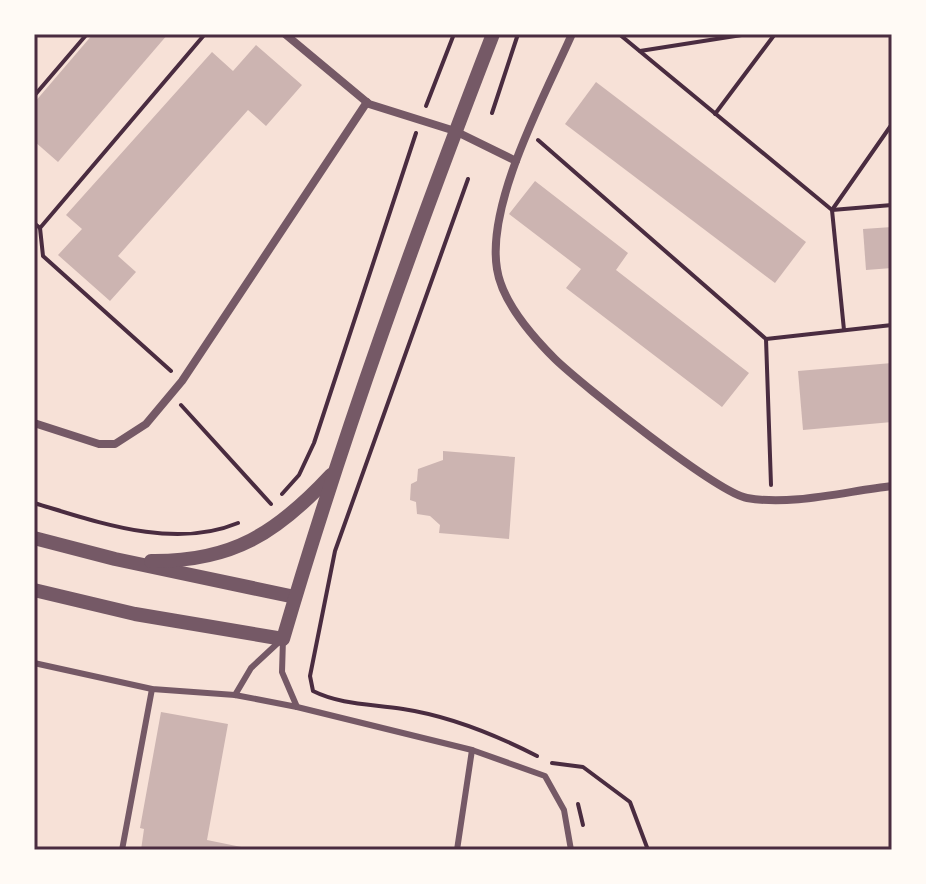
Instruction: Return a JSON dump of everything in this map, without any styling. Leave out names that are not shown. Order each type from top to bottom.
[{"type":"street","points":[[285,34],[367,102],[455,131],[516,161]]},
{"type":"street","points":[[34,590],[135,614],[283,639],[333,473],[455,131],[493,34]]},
{"type":"street","points":[[572,34],[516,161],[496,236],[497,270],[513,309],[555,359],[685,462],[731,492],[747,498],[772,498],[892,486]]},
{"type":"street","points":[[34,423],[99,444],[115,444],[146,424],[182,381],[367,102]]},
{"type":"street","points":[[115,559],[184,560],[254,542],[296,511],[333,473]]},
{"type":"street","points":[[34,538],[115,559],[295,597]]},
{"type":"lane","points":[[235,695],[251,668],[283,639]]},
{"type":"lane","points":[[283,639],[282,672],[297,707]]},
{"type":"lane","points":[[34,663],[152,689],[235,695],[297,707],[472,750],[545,776],[564,810],[571,850]]},
{"type":"lane","points":[[122,850],[152,689]]},
{"type":"lane","points":[[457,850],[472,750]]},
{"type":"path","points":[[34,96],[87,34]]},
{"type":"path","points":[[40,228],[205,34]]},
{"type":"path","points":[[264,509],[299,475],[314,443],[421,121],[454,34]]},
{"type":"path","points":[[492,113],[518,34]]},
{"type":"path","points":[[619,34],[832,210],[892,205]]},
{"type":"path","points":[[639,51],[748,34]]},
{"type":"path","points":[[715,114],[775,34]]},
{"type":"path","points":[[844,331],[832,210],[892,124]]},
{"type":"path","points":[[529,132],[766,339],[772,498]]},
{"type":"path","points":[[468,179],[335,551],[310,661],[313,691],[327,697],[406,709],[470,728],[549,763],[583,767],[630,802],[648,850]]},
{"type":"path","points":[[34,223],[40,228],[43,256],[182,381]]},
{"type":"path","points":[[766,339],[892,325]]},
{"type":"path","points":[[172,395],[271,504]]},
{"type":"path","points":[[34,503],[169,535],[200,534],[242,522]]},
{"type":"building","points":[[93,34],[168,34],[58,162],[34,141],[34,103]]},
{"type":"building","points":[[256,45],[302,85],[266,126],[248,110],[118,256],[136,272],[110,301],[58,255],[82,229],[66,215],[212,52],[233,71]]},
{"type":"building","points":[[596,82],[806,242],[775,283],[565,124]]},
{"type":"building","points":[[535,181],[628,253],[616,270],[749,373],[722,407],[566,288],[581,269],[509,214]]},
{"type":"building","points":[[892,227],[892,268],[866,270],[863,229]]},
{"type":"building","points":[[892,363],[892,422],[803,430],[798,371]]},
{"type":"building","points":[[443,451],[515,457],[509,539],[439,533],[440,525],[430,516],[417,514],[416,502],[410,500],[411,484],[417,481],[418,469],[443,460]]},
{"type":"building","points":[[161,712],[228,724],[207,840],[256,850],[141,850],[144,829],[140,828]]}]
